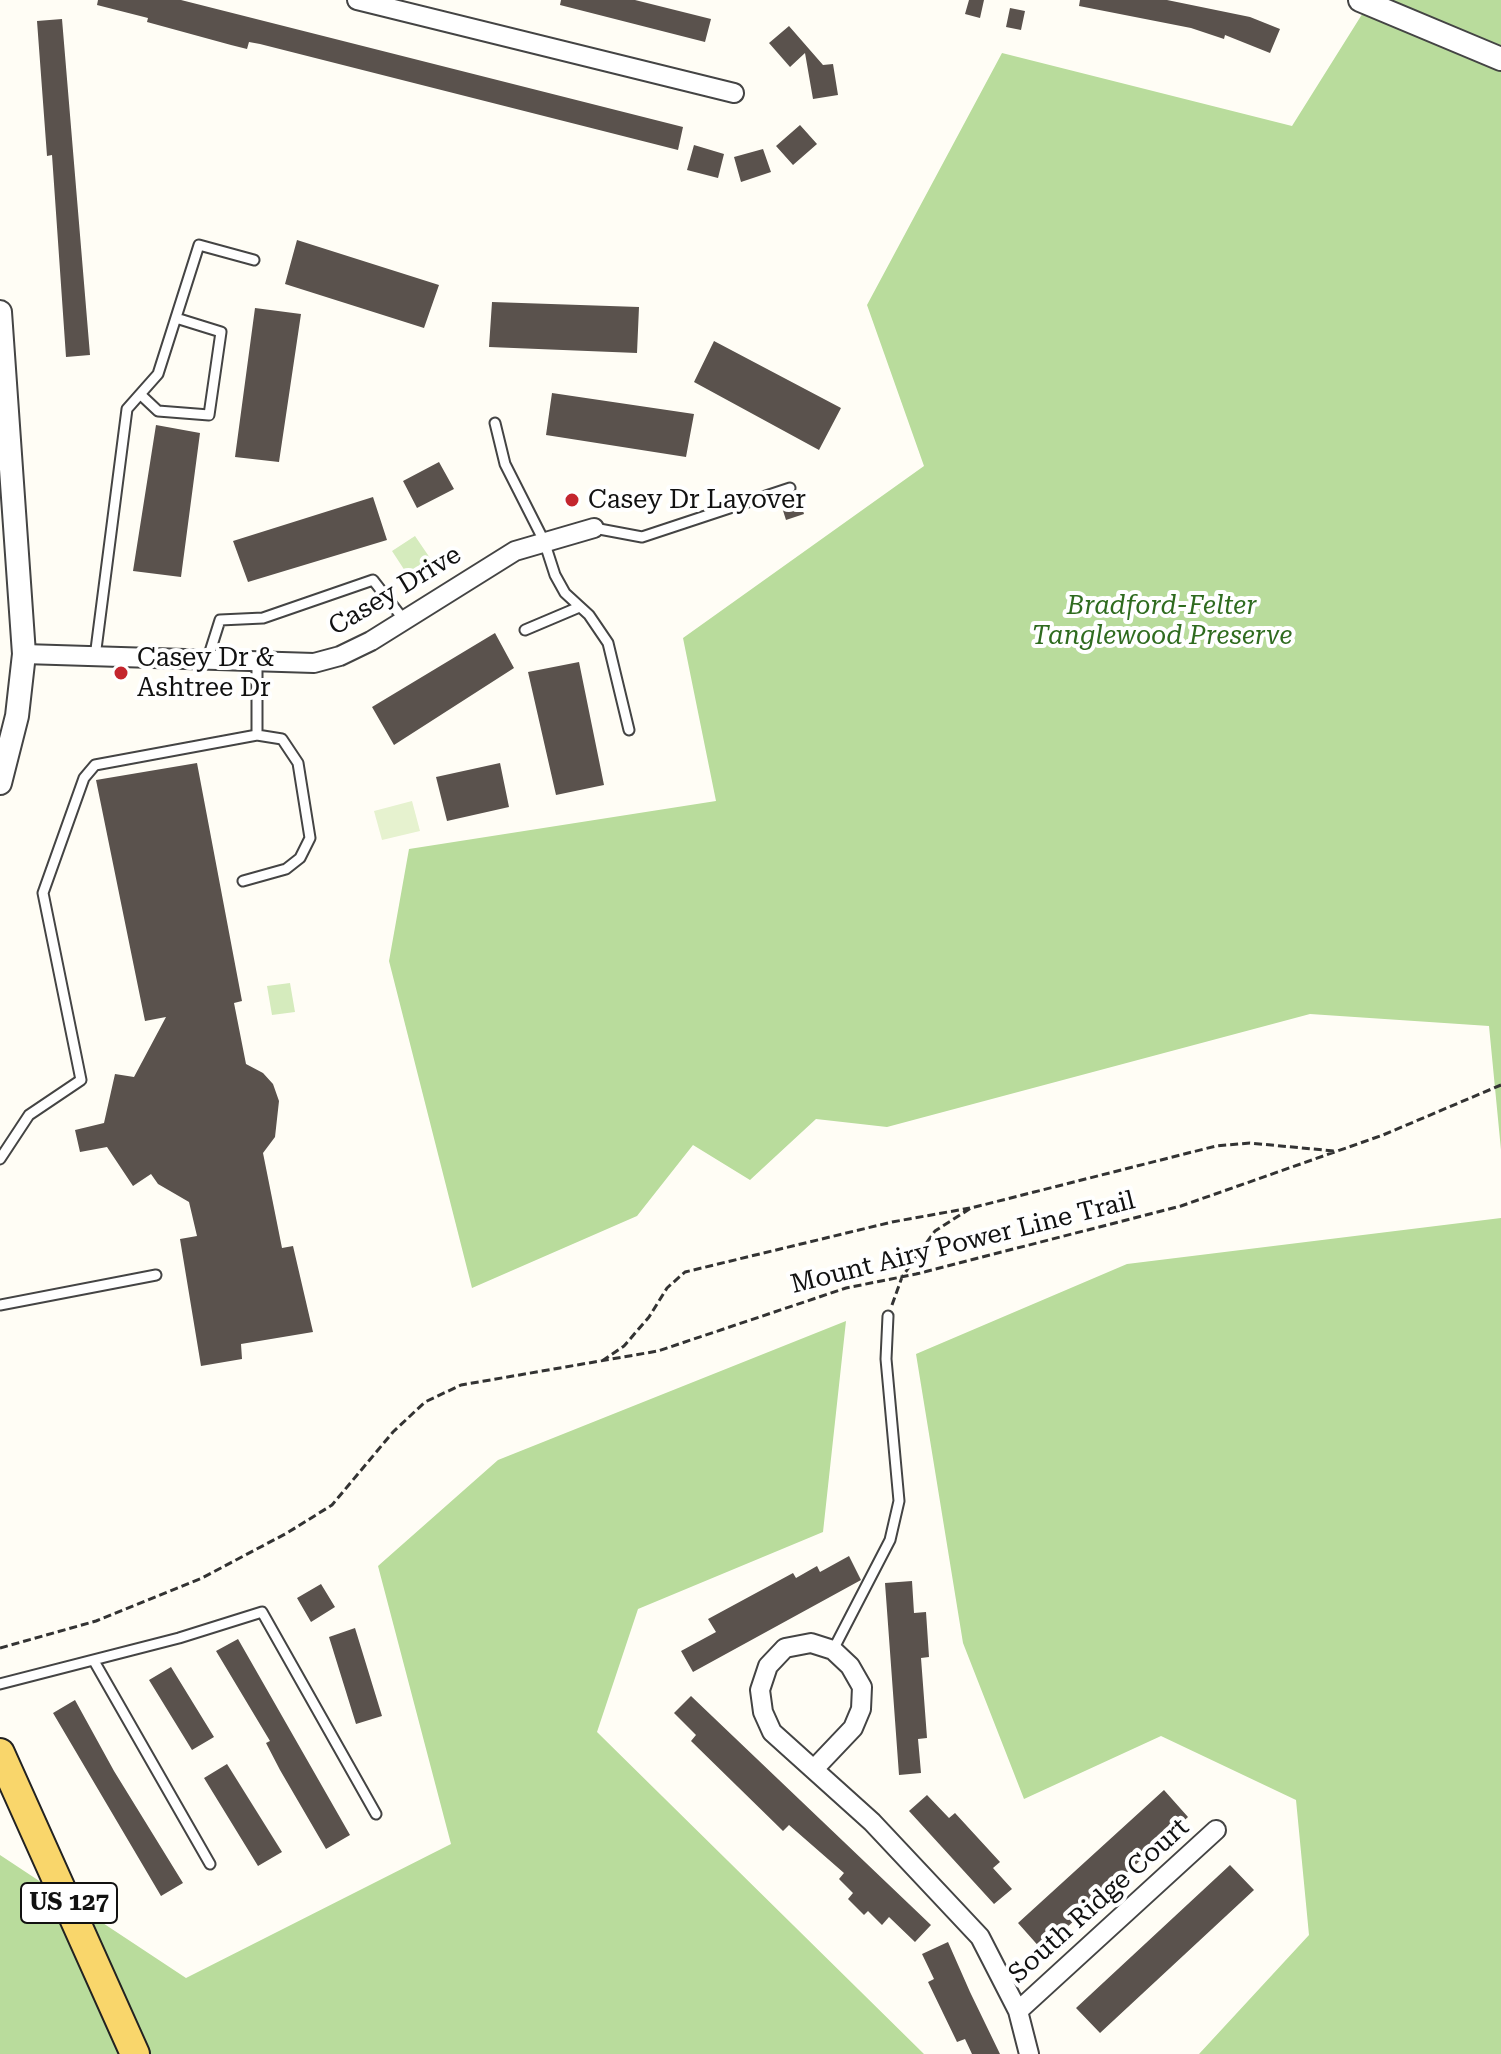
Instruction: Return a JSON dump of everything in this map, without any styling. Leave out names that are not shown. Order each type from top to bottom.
[{"type":"main road","name":"US 127","points":[[0,1753],[135,2054]]},
{"type":"street","points":[[357,0],[734,93]]},
{"type":"street","points":[[1360,0],[1501,59]]},
{"type":"street","points":[[0,312],[24,654],[17,716],[0,783]]},
{"type":"street","name":"Casey Drive","points":[[24,654],[314,663],[340,656],[404,620],[492,562],[544,541],[594,528]]},
{"type":"street","points":[[815,1768],[853,1728],[861,1709],[862,1687],[850,1666],[833,1650],[811,1643],[785,1648],[768,1666],[760,1690],[763,1712],[772,1732],[815,1768],[955,1906],[980,1937],[1018,2011],[1029,2054]]},
{"type":"street","name":"South Ridge Court","points":[[1018,2011],[1216,1830]]},
{"type":"lane","points":[[95,657],[127,409],[158,374],[199,245],[254,260]]},
{"type":"lane","points":[[141,395],[158,411],[209,415],[221,332],[176,318]]},
{"type":"lane","points":[[495,423],[516,493],[527,506],[544,541],[555,575],[577,608],[589,615],[608,643],[629,730]]},
{"type":"lane","points":[[594,528],[642,537],[790,488]]},
{"type":"lane","points":[[207,661],[220,620],[263,618],[373,580],[404,620]]},
{"type":"lane","points":[[525,630],[577,608]]},
{"type":"lane","points":[[257,663],[257,735]]},
{"type":"lane","points":[[0,1159],[29,1115],[81,1080],[43,893],[84,778],[95,765],[257,735],[282,739],[298,763],[310,838],[300,858],[286,869],[243,881]]},
{"type":"lane","points":[[0,1305],[156,1275]]},
{"type":"lane","points":[[833,1650],[890,1540],[899,1501],[886,1359],[888,1316]]},
{"type":"lane","points":[[0,1684],[94,1661],[262,1612],[376,1814]]},
{"type":"lane","points":[[94,1661],[210,1864]]},
{"type":"path","name":"Mount Airy Power Line Trail","points":[[0,1648],[96,1621],[202,1578],[287,1533],[332,1505],[393,1432],[425,1402],[461,1385],[658,1351],[846,1288],[902,1277],[1181,1206],[1336,1151],[1501,1085]]},
{"type":"path","name":"Mount Airy Power Line Trail","points":[[599,1363],[624,1346],[649,1317],[667,1288],[685,1272],[863,1228],[971,1208],[1216,1146],[1250,1143],[1336,1151]]},
{"type":"path","points":[[888,1316],[902,1277],[935,1231],[971,1208]]},
{"type":"green space","name":"Bradford-Felter Tanglewood Preserve","points":[[1371,0],[1501,0],[1501,1150],[1489,1026],[1310,1014],[887,1127],[816,1119],[750,1180],[693,1145],[637,1216],[472,1288],[389,961],[409,849],[716,801],[683,638],[924,466],[867,305],[1002,53],[1292,126]]},
{"type":"green space","points":[[415,536],[430,558],[407,574],[392,551]]},
{"type":"green space","points":[[412,801],[420,831],[382,840],[374,811]]},
{"type":"green space","points":[[290,983],[295,1012],[272,1015],[267,986]]},
{"type":"green space","points":[[1501,1218],[1501,2054],[1199,2054],[1309,1935],[1296,1800],[1161,1736],[1024,1799],[963,1643],[916,1354],[1127,1264]]},
{"type":"green space","points":[[846,1321],[823,1532],[638,1609],[597,1732],[924,2054],[0,2054],[0,1855],[186,1978],[451,1844],[378,1566],[498,1460]]},
{"type":"building","points":[[98,0],[181,0],[683,127],[678,150],[260,44],[249,42],[247,49],[231,45],[147,22],[148,18],[97,5]]},
{"type":"building","points":[[561,0],[635,0],[711,19],[705,42],[560,5]]},
{"type":"building","points":[[969,0],[984,0],[980,18],[965,14]]},
{"type":"building","points":[[1080,0],[1167,0],[1250,17],[1280,29],[1270,53],[1225,35],[1224,39],[1191,28],[1079,6]]},
{"type":"building","points":[[1010,8],[1025,11],[1021,30],[1006,27]]},
{"type":"building","points":[[62,19],[90,355],[66,357],[52,155],[47,156],[37,21]]},
{"type":"building","points":[[789,26],[823,65],[833,64],[838,95],[813,99],[805,53],[790,67],[769,43]]},
{"type":"building","points":[[800,125],[817,144],[793,165],[776,146]]},
{"type":"building","points":[[694,145],[724,154],[718,178],[687,170]]},
{"type":"building","points":[[763,149],[771,172],[741,182],[734,157]]},
{"type":"building","points":[[297,240],[439,285],[424,328],[285,284]]},
{"type":"building","points":[[492,302],[639,307],[637,353],[489,347]]},
{"type":"building","points":[[255,308],[301,314],[279,462],[235,457]]},
{"type":"building","points":[[714,341],[841,408],[819,450],[694,382]]},
{"type":"building","points":[[552,393],[694,414],[686,457],[546,435]]},
{"type":"building","points":[[156,425],[200,433],[181,577],[133,571]]},
{"type":"building","points":[[439,462],[454,489],[417,508],[403,481]]},
{"type":"building","points":[[798,495],[804,514],[786,520],[780,501]]},
{"type":"building","points":[[373,497],[387,540],[248,582],[233,541]]},
{"type":"building","points":[[495,633],[514,668],[394,745],[372,707]]},
{"type":"building","points":[[579,662],[604,785],[556,795],[528,672]]},
{"type":"building","points":[[197,763],[242,1001],[234,1003],[246,1064],[263,1073],[273,1084],[279,1101],[275,1137],[263,1153],[282,1248],[293,1246],[313,1332],[241,1344],[242,1359],[201,1366],[180,1239],[197,1236],[189,1202],[158,1184],[151,1174],[133,1186],[107,1147],[80,1152],[75,1130],[104,1123],[115,1074],[134,1077],[166,1017],[145,1021],[96,780]]},
{"type":"building","points":[[500,763],[509,807],[447,821],[436,777]]},
{"type":"building","points":[[849,1556],[861,1580],[693,1672],[681,1651],[716,1632],[708,1619],[793,1573],[796,1578],[817,1566],[820,1572]]},
{"type":"building","points":[[912,1581],[914,1613],[926,1612],[929,1657],[921,1658],[927,1738],[918,1739],[921,1773],[899,1775],[885,1583]]},
{"type":"building","points":[[321,1584],[335,1607],[311,1622],[297,1598]]},
{"type":"building","points":[[355,1628],[382,1716],[356,1724],[329,1637]]},
{"type":"building","points":[[238,1639],[350,1835],[326,1849],[266,1743],[270,1741],[216,1651]]},
{"type":"building","points":[[171,1667],[214,1737],[192,1750],[149,1680]]},
{"type":"building","points":[[691,1696],[931,1925],[915,1942],[889,1917],[882,1925],[868,1911],[864,1915],[848,1899],[853,1893],[839,1879],[844,1873],[789,1825],[783,1831],[691,1741],[696,1735],[674,1713]]},
{"type":"building","points":[[75,1700],[114,1771],[183,1883],[161,1896],[53,1713]]},
{"type":"building","points":[[227,1764],[282,1852],[258,1866],[204,1778]]},
{"type":"building","points":[[1164,1790],[1188,1817],[1042,1950],[1018,1923]]},
{"type":"building","points":[[927,1795],[949,1818],[955,1813],[1000,1862],[993,1868],[1012,1889],[994,1904],[909,1811]]},
{"type":"building","points":[[1230,1865],[1254,1890],[1100,2033],[1076,2008]]},
{"type":"building","points":[[948,1942],[1000,2054],[972,2054],[965,2039],[957,2042],[928,1982],[934,1979],[922,1954]]},
{"type":"place","name":"Casey Dr Layover","points":[[572,500]]},
{"type":"place","name":"Casey Dr & Ashtree Dr","points":[[121,673]]}]
